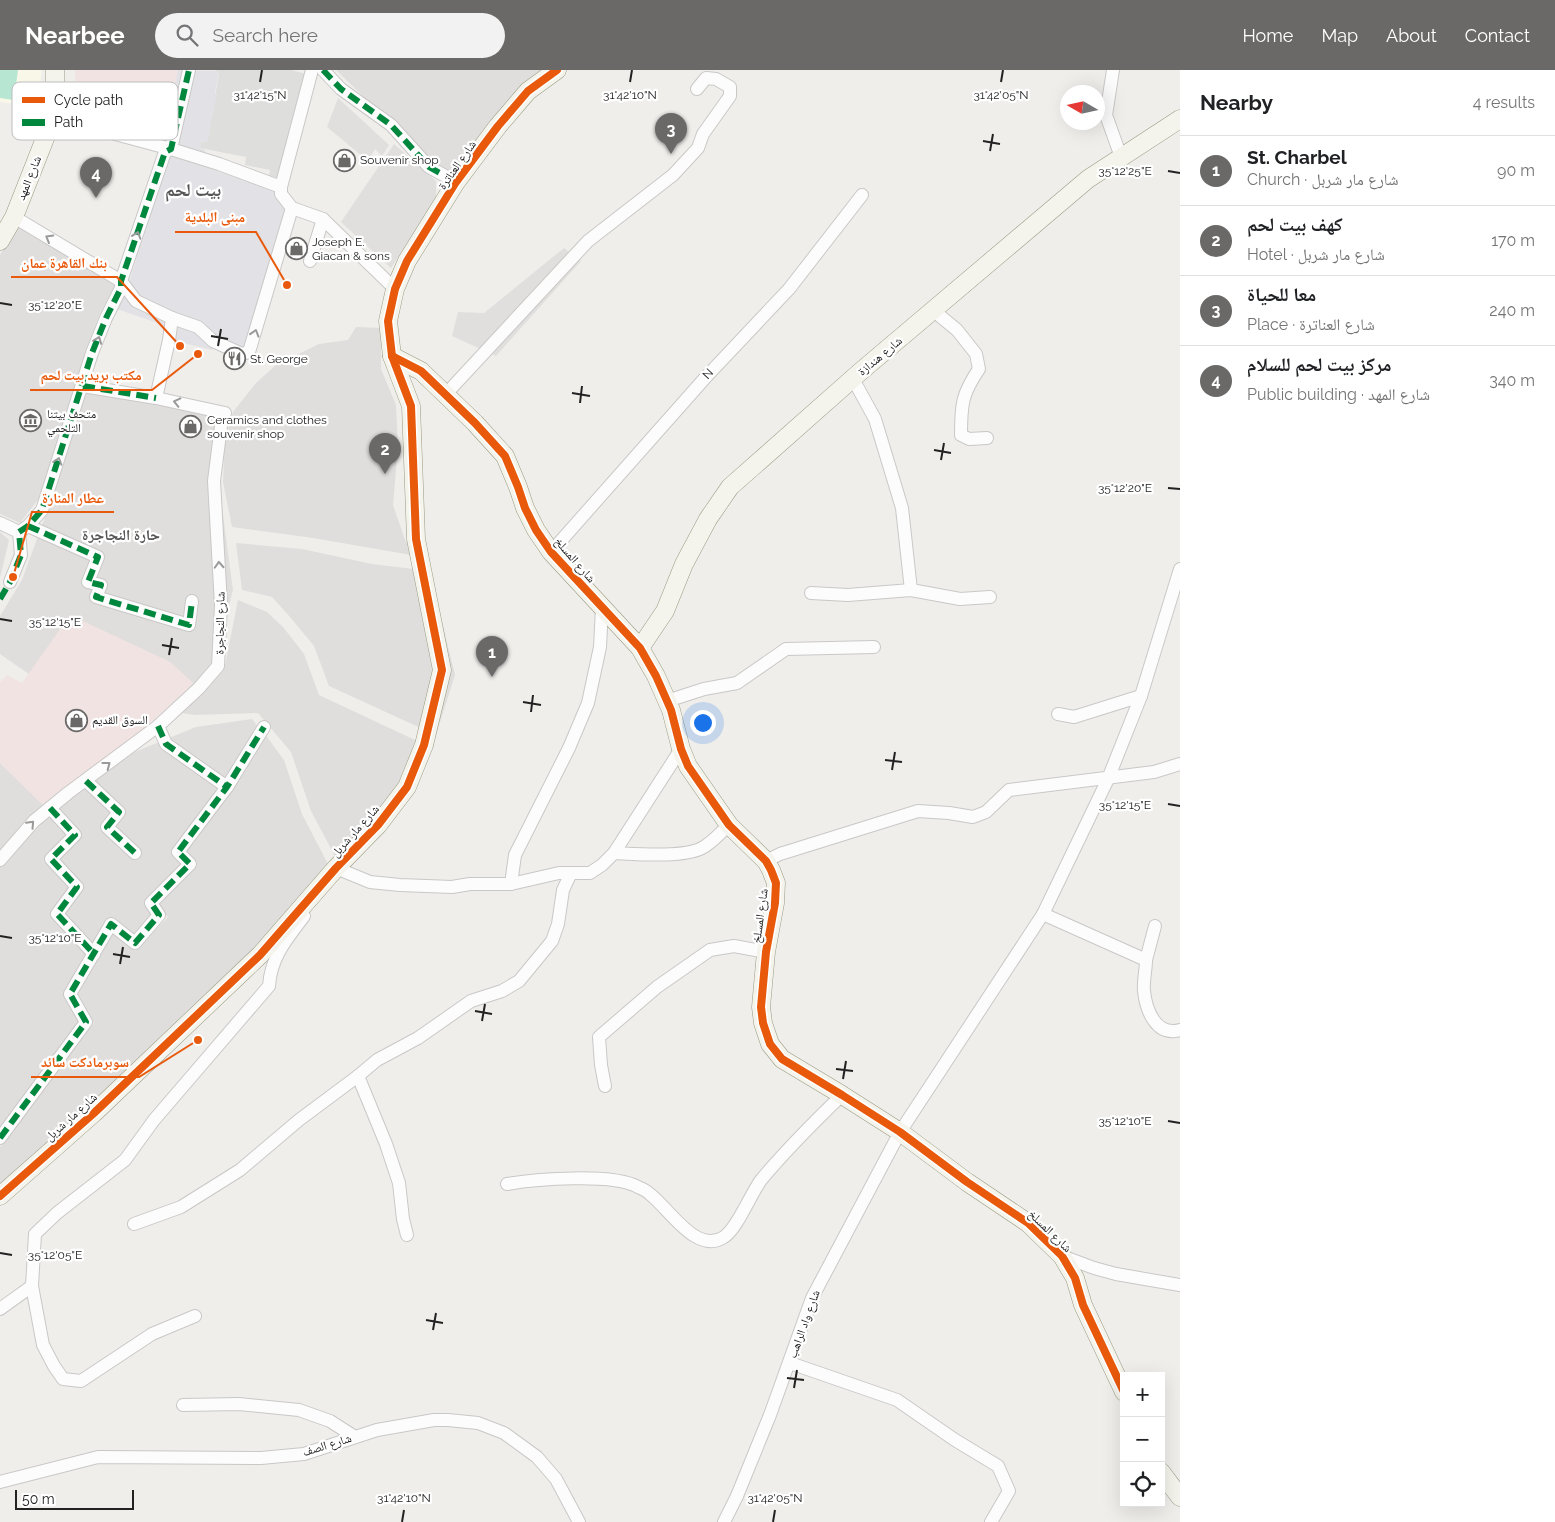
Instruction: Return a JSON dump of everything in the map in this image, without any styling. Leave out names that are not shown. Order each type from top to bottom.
[{"type":"street","points":[[178,118],[189,70]]},
{"type":"street","points":[[312,70],[281,187],[281,194],[292,208],[323,219],[395,289]]},
{"type":"street","points":[[323,70],[342,89],[391,125],[429,166],[456,182]]},
{"type":"street","name":"شارع العناترة","points":[[392,356],[388,321],[395,289],[407,261],[456,182],[498,126],[528,91],[557,70]]},
{"type":"street","points":[[1114,70],[1106,114],[1121,157]]},
{"type":"street","points":[[445,395],[588,241],[673,176],[698,148],[703,134],[730,96],[730,87],[716,79],[706,78],[697,89]]},
{"type":"street","name":"شارع هندازة","points":[[640,648],[664,611],[684,564],[708,519],[730,487],[853,378],[1088,179],[1180,119]]},
{"type":"street","name":"شارع المهد","points":[[0,241],[14,217],[44,140]]},
{"type":"street","points":[[136,140],[219,164],[281,187]]},
{"type":"street","points":[[171,149],[173,140]]},
{"type":"street","points":[[10,582],[21,555],[24,529],[42,510],[92,353],[121,288],[121,281],[165,152],[171,149]]},
{"type":"street","name":"N","points":[[551,552],[705,378],[789,289],[862,195]]},
{"type":"street","points":[[14,217],[121,281],[136,301],[198,328],[213,341],[242,354],[249,352],[292,208]]},
{"type":"street","points":[[310,261],[323,219]]},
{"type":"street","points":[[934,311],[957,330],[976,354],[979,369],[968,385],[962,400],[961,435],[969,440],[987,438]]},
{"type":"street","points":[[83,386],[156,398],[172,318]]},
{"type":"street","name":"شارع المسلخ","points":[[392,356],[421,371],[474,423],[504,456],[532,523],[551,552],[640,648],[656,676],[671,710],[681,749],[688,766],[728,826],[766,861],[776,883],[775,903],[766,952],[761,1007],[763,1023],[770,1044],[782,1059],[842,1094],[900,1132],[967,1182],[1028,1223],[1062,1256],[1075,1278],[1083,1305],[1120,1384]]},
{"type":"street","name":"شارع مار شربل","points":[[0,1196],[94,1113],[260,955],[336,868],[378,825],[407,787],[424,745],[442,670],[416,539],[411,406],[392,356]]},
{"type":"street","points":[[853,378],[875,418],[902,508],[911,590]]},
{"type":"street","name":"شارع النجاجرة","points":[[0,860],[34,821],[68,793],[158,726],[199,688],[218,666],[221,605],[214,481],[221,426],[225,413],[156,398]]},
{"type":"street","points":[[0,523],[24,529],[98,557],[88,582],[101,585],[96,597],[190,625],[192,601]]},
{"type":"street","name":"شارع واد الراهب","points":[[724,1522],[737,1496],[790,1363],[795,1342],[812,1298],[900,1132],[1043,914],[1108,779],[1141,696],[1180,569]]},
{"type":"street","points":[[811,593],[848,595],[911,590],[960,599],[990,597]]},
{"type":"street","points":[[511,884],[515,854],[570,748],[588,703],[600,646],[602,608]]},
{"type":"street","points":[[667,701],[704,689],[737,683],[786,649],[874,647]]},
{"type":"street","points":[[1058,714],[1074,717],[1141,696]]},
{"type":"street","points":[[158,726],[166,744],[227,787]]},
{"type":"street","points":[[0,1138],[86,1022],[70,994],[111,924],[135,943],[159,916],[152,903],[190,864],[178,852],[227,787],[264,727]]},
{"type":"street","points":[[336,868],[370,882],[452,887],[470,884],[511,884],[559,873],[590,873],[602,865],[614,853],[681,749]]},
{"type":"street","points":[[766,861],[780,854],[918,811],[973,817],[986,812],[1009,790],[1108,779],[1154,772],[1180,764]]},
{"type":"street","points":[[86,781],[119,812],[107,827],[135,853]]},
{"type":"street","points":[[50,808],[74,835],[51,859],[77,886],[57,914],[94,954]]},
{"type":"street","points":[[614,853],[689,852],[707,845],[728,826]]},
{"type":"street","points":[[134,1224],[181,1207],[240,1170],[299,1120],[377,1060],[418,1038],[471,1001],[502,990],[519,981],[552,941],[558,924],[563,890],[571,873]]},
{"type":"street","points":[[195,1316],[152,1334],[81,1381],[63,1379],[43,1346],[32,1286],[34,1234],[56,1213],[125,1160],[154,1120],[269,986],[270,974],[279,949],[306,914],[309,900]]},
{"type":"street","points":[[1043,914],[1146,960]]},
{"type":"street","points":[[1155,926],[1146,960],[1144,991],[1152,1018],[1161,1029],[1174,1032],[1180,1030]]},
{"type":"street","points":[[605,1086],[599,1037],[657,987],[710,950],[734,946],[766,952]]},
{"type":"street","points":[[358,1076],[386,1144],[399,1183],[403,1219],[407,1235]]},
{"type":"street","points":[[507,1184],[527,1181],[597,1179],[621,1181],[651,1194],[690,1234],[702,1240],[722,1239],[732,1232],[744,1208],[766,1175],[789,1148],[842,1094]]},
{"type":"street","points":[[1062,1256],[1116,1274],[1180,1284]]},
{"type":"street","points":[[0,1309],[32,1286]]},
{"type":"street","points":[[790,1363],[897,1400],[955,1440],[998,1466],[1009,1492],[991,1522]]},
{"type":"street","points":[[183,1405],[239,1404],[299,1410],[330,1421],[355,1437]]},
{"type":"street","name":"شارع الصف","points":[[0,1482],[98,1457],[261,1458],[304,1454],[377,1430],[434,1420],[478,1423],[504,1433],[537,1457],[556,1479],[579,1522]]},
{"type":"street","points":[[1165,1477],[1180,1497]]},
{"type":"shaded area","points":[[0,70],[42,70],[40,82],[12,82],[12,104],[0,102]]},
{"type":"shaded area","points":[[75,70],[178,70],[175,82],[75,82]]},
{"type":"shaded area","points":[[178,70],[219,71],[208,140],[207,142],[202,141],[200,148],[205,150],[205,152],[162,142],[162,140],[178,140],[178,82],[175,82]]},
{"type":"shaded area","points":[[215,70],[291,70],[306,74],[280,178],[269,176],[270,170],[245,165],[246,157],[200,148],[201,141],[207,142],[219,74]]},
{"type":"shaded area","points":[[336,70],[548,70],[456,173],[448,172],[431,162]]},
{"type":"shaded area","points":[[338,98],[389,145],[382,156],[375,149],[368,161],[327,127]]},
{"type":"shaded area","points":[[394,144],[436,181],[436,199],[391,268],[341,222]]},
{"type":"shaded area","points":[[170,154],[275,192],[286,212],[242,354],[216,345],[212,350],[163,340],[163,325],[117,309],[127,288]]},
{"type":"shaded area","points":[[16,226],[67,251],[117,281],[100,313],[85,353],[47,488],[20,523],[0,514],[0,255]]},
{"type":"shaded area","points":[[564,248],[581,261],[496,356],[452,336],[458,312],[484,313]]},
{"type":"shaded area","points":[[356,327],[381,328],[381,369],[396,405],[398,446],[393,505],[405,540],[417,556],[313,538],[232,527],[223,482],[225,439],[233,412],[256,383],[276,365],[319,344],[348,340]]},
{"type":"shaded area","points":[[84,389],[159,400],[223,421],[218,478],[233,590],[213,667],[194,684],[170,662],[70,616],[29,674],[0,654],[0,616],[22,580],[46,514]]},
{"type":"shaded area","points":[[0,532],[9,540],[0,578]]},
{"type":"shaded area","points":[[236,543],[302,549],[372,564],[430,571],[455,675],[436,735],[329,686],[314,646],[272,597],[242,590]]},
{"type":"shaded area","points":[[238,600],[267,612],[283,627],[304,654],[319,695],[432,748],[337,860],[311,811],[291,752],[258,713],[195,715],[182,713],[224,670]]},
{"type":"shaded area","name":"السوق القديم","points":[[70,615],[170,662],[194,684],[111,757],[45,807],[0,763],[0,682],[7,675],[22,683]]},
{"type":"shaded area","points":[[252,719],[259,728],[227,781],[173,852],[185,865],[149,902],[157,915],[135,940],[111,920],[93,950],[60,914],[80,886],[54,859],[78,835],[54,808],[90,781],[137,751],[196,727]]},
{"type":"shaded area","points":[[265,734],[284,760],[302,814],[330,868],[257,953],[0,1189],[0,1147],[94,1023],[78,994],[113,931],[135,951],[168,917],[156,904],[195,865],[183,852]]},
{"type":"shaded area","points":[[0,763],[45,807],[0,855]]},
{"type":"shaded area","points":[[49,812],[71,835],[48,859],[74,886],[54,914],[90,954],[65,994],[82,1023],[0,1130],[0,864]]},
{"type":"green space","points":[[0,70],[18,70],[16,82],[12,82],[12,100],[0,98]]},
{"type":"marked path","points":[[178,118],[189,70]]},
{"type":"marked path","points":[[323,70],[341,89],[391,125],[429,167],[456,182]]},
{"type":"marked path","points":[[0,599],[10,582],[21,555],[19,532],[28,526],[42,510],[92,353],[121,288],[121,281],[165,152],[171,149],[173,140]]},
{"type":"marked path","points":[[83,386],[156,398]]},
{"type":"marked path","points":[[28,526],[98,557],[88,582],[101,585],[96,597],[189,625],[192,601]]},
{"type":"marked path","points":[[158,726],[166,744],[227,787]]},
{"type":"marked path","points":[[0,1138],[86,1022],[70,994],[111,924],[135,943],[159,915],[151,903],[190,864],[178,852],[227,787],[264,727]]},
{"type":"marked path","points":[[86,781],[119,812],[107,827],[135,853]]},
{"type":"marked path","points":[[50,808],[75,835],[51,859],[77,887],[57,914],[94,954]]},
{"type":"cycle path","points":[[0,1196],[94,1113],[260,955],[336,868],[378,825],[407,787],[424,745],[442,670],[416,539],[411,406],[392,356],[388,321],[395,289],[407,261],[456,182],[498,126],[528,91],[557,70]]},
{"type":"cycle path","points":[[392,356],[421,371],[475,423],[505,456],[525,508],[536,530],[551,552],[640,648],[656,676],[671,710],[681,749],[688,766],[729,825],[766,861],[771,870],[776,883],[775,903],[766,952],[761,1007],[763,1023],[770,1044],[782,1059],[900,1132],[967,1182],[1028,1223],[1062,1256],[1075,1278],[1083,1305],[1120,1384]]},
{"type":"place","name":"معا للحياة","points":[[671,154]]},
{"type":"place","name":"Souvenir shop","points":[[344,160]]},
{"type":"place","name":"مركز بيت لحم للسلام","points":[[96,198]]},
{"type":"place","name":"Joseph E. Giacan & sons","points":[[296,249]]},
{"type":"place","name":"مبنى البلدية","points":[[287,285]]},
{"type":"place","name":"بنك القاهرة عمان","points":[[180,346]]},
{"type":"place","name":"مكتب بريد بيت لحم","points":[[198,354]]},
{"type":"place","name":"St. George","points":[[234,359]]},
{"type":"place","name":"متحف بيتنا التلحمي","points":[[31,421]]},
{"type":"place","name":"Ceramics and clothes souvenir shop","points":[[191,427]]},
{"type":"place","name":"كهف بيت لحم","points":[[385,474]]},
{"type":"place","name":"عطار المنارة","points":[[13,577]]},
{"type":"place","name":"St. Charbel","points":[[492,677]]},
{"type":"place","name":"السوق القديم","points":[[76,720]]},
{"type":"place","name":"سوبرمادكت سائد","points":[[198,1040]]},
{"type":"district","name":"بيت لحم","points":[[193,189]]},
{"type":"district","name":"حارة النجاجرة","points":[[121,535]]}]
